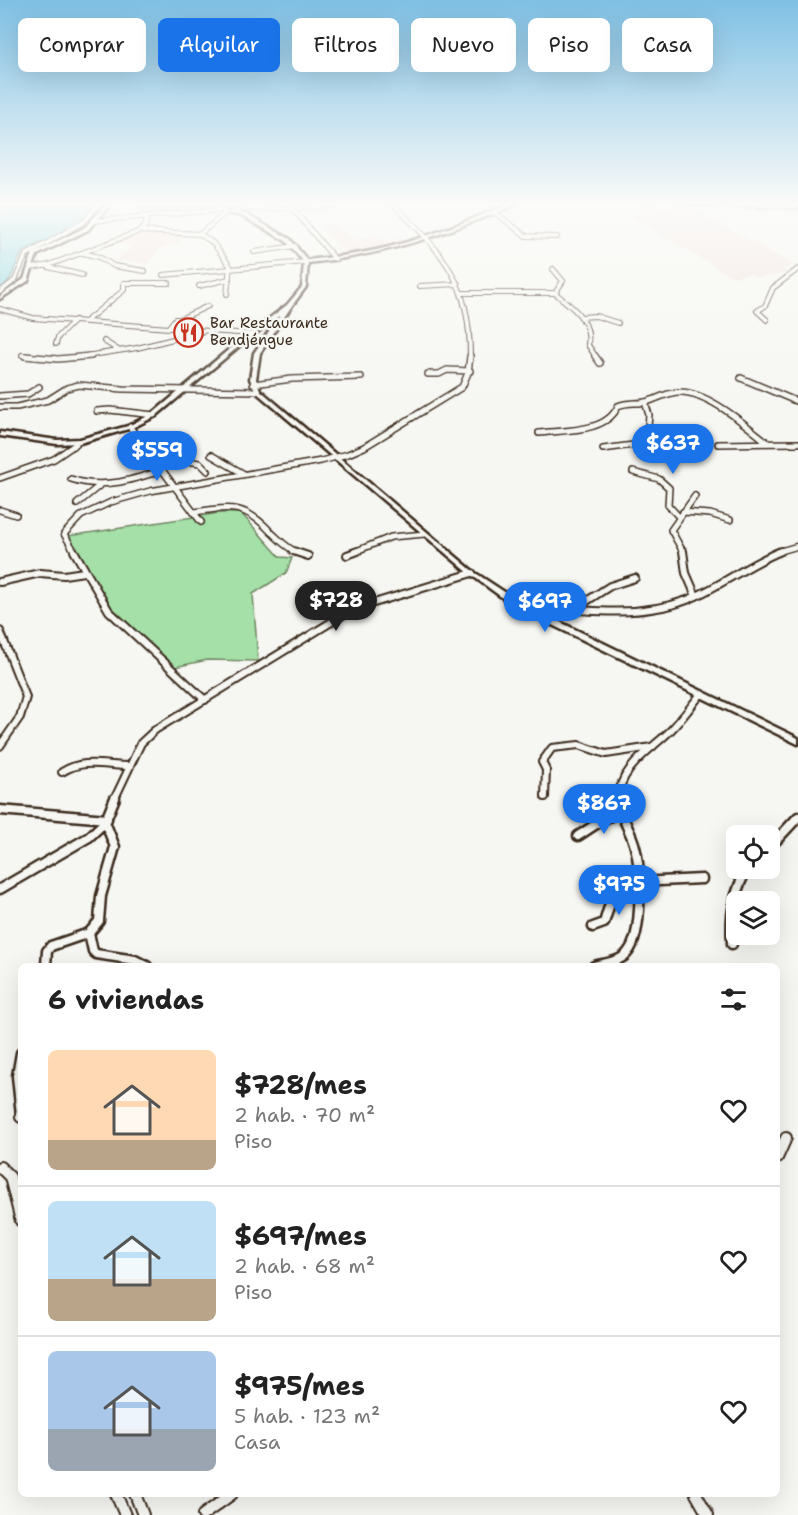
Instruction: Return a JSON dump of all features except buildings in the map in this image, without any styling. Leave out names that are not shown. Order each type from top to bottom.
[{"type":"main road","points":[[0,298],[26,280],[29,274]]},
{"type":"main road","points":[[305,274],[304,287],[288,306],[258,353],[253,372],[253,384],[258,391],[472,573],[518,605],[798,741]]},
{"type":"main road","points":[[0,437],[80,441],[130,427],[154,415],[288,306]]},
{"type":"main road","points":[[254,332],[271,332]]},
{"type":"main road","points":[[46,440],[51,445],[50,449]]},
{"type":"street","points":[[0,292],[15,280],[18,274]]},
{"type":"street","points":[[77,274],[82,275]]},
{"type":"street","points":[[163,275],[178,274]]},
{"type":"street","points":[[227,294],[230,274]]},
{"type":"street","points":[[205,700],[114,617],[102,603],[65,538],[66,530],[84,516],[115,501],[149,490],[335,457],[369,444],[454,393],[462,387],[470,371],[471,359],[462,293],[453,274]]},
{"type":"street","points":[[555,293],[561,288],[563,281],[556,274]]},
{"type":"street","points":[[767,320],[757,311],[765,306],[773,288],[792,274]]},
{"type":"street","points":[[199,286],[229,279]]},
{"type":"street","points":[[86,321],[124,290],[124,283],[169,283]]},
{"type":"street","points":[[420,286],[458,284]]},
{"type":"street","points":[[462,293],[555,293],[573,307],[581,317],[590,332],[588,345],[590,350],[600,363]]},
{"type":"street","points":[[169,327],[175,319],[180,319],[208,306]]},
{"type":"street","points":[[0,309],[33,318],[254,332]]},
{"type":"street","points":[[581,317],[596,316],[618,323]]},
{"type":"street","points":[[56,344],[58,336],[75,320]]},
{"type":"street","points":[[22,355],[42,359],[83,358],[206,330]]},
{"type":"street","points":[[104,340],[118,350]]},
{"type":"street","points":[[41,368],[42,359]]},
{"type":"street","points":[[428,374],[439,374],[447,370],[470,371]]},
{"type":"street","points":[[253,384],[341,375],[362,377]]},
{"type":"street","points":[[741,378],[798,402]]},
{"type":"street","points":[[0,407],[17,407],[48,400],[79,385],[117,389],[258,391]]},
{"type":"street","points":[[0,396],[28,394],[39,387]]},
{"type":"street","points":[[539,433],[584,428],[604,423],[614,416],[618,406],[622,404],[645,402],[667,394],[690,393],[730,412],[767,442]]},
{"type":"street","points":[[603,449],[624,447],[647,438],[649,415],[645,402]]},
{"type":"street","points":[[97,411],[110,410],[154,415]]},
{"type":"street","points":[[130,427],[201,522]]},
{"type":"street","points":[[718,444],[798,443]]},
{"type":"street","points":[[0,478],[56,458],[76,444]]},
{"type":"street","points":[[172,457],[174,446]]},
{"type":"street","points":[[211,455],[244,474]]},
{"type":"street","points":[[155,460],[172,457],[182,462],[200,463],[208,471]]},
{"type":"street","points":[[71,479],[85,485],[99,486],[134,479],[162,470]]},
{"type":"street","points":[[633,472],[663,482],[669,488],[668,506],[681,515],[710,514],[730,519]]},
{"type":"street","points":[[77,504],[99,486]]},
{"type":"street","points":[[695,496],[671,530],[671,534],[683,549],[686,573],[696,596]]},
{"type":"street","points":[[194,512],[223,508],[244,509],[268,528],[288,549],[308,556]]},
{"type":"street","points":[[0,510],[16,515]]},
{"type":"street","points":[[347,555],[391,537],[425,534]]},
{"type":"street","points":[[518,605],[646,609],[676,603],[696,596],[765,556],[798,546]]},
{"type":"street","points":[[0,582],[40,573],[84,572]]},
{"type":"street","points":[[0,889],[89,837],[106,821],[129,766],[145,738],[351,610],[472,573]]},
{"type":"street","points":[[576,608],[610,586],[636,578]]},
{"type":"street","points":[[0,631],[26,697],[20,717],[0,746]]},
{"type":"street","points":[[605,963],[619,959],[629,952],[634,943],[640,907],[636,848],[620,812],[619,788],[629,770],[670,731],[701,694]]},
{"type":"street","points":[[545,797],[546,770],[542,762],[552,748],[579,745],[606,754],[652,747]]},
{"type":"street","points":[[62,772],[73,765],[86,762],[101,766],[129,766]]},
{"type":"street","points":[[0,810],[106,821]]},
{"type":"street","points":[[578,836],[608,815],[620,812]]},
{"type":"street","points":[[780,836],[798,817]]},
{"type":"street","points":[[46,963],[47,951],[51,946],[89,933],[99,921],[101,896],[115,847],[106,821]]},
{"type":"street","points":[[593,927],[604,923],[615,887],[638,882],[702,879]]},
{"type":"street","points":[[89,933],[93,951],[96,954],[141,963]]},
{"type":"street","points":[[18,1072],[16,1084],[18,1097]]},
{"type":"street","points":[[780,1151],[786,1138]]},
{"type":"street","points":[[0,1167],[10,1177],[18,1209]]},
{"type":"street","points":[[117,1497],[125,1515]]},
{"type":"street","points":[[136,1497],[143,1515]]},
{"type":"street","points":[[202,1515],[228,1497]]},
{"type":"street","points":[[698,1497],[708,1515]]},
{"type":"shaded area","points":[[727,274],[786,274],[758,278],[750,274],[733,277]]},
{"type":"green space","points":[[220,513],[241,513],[280,557],[292,558],[286,573],[253,594],[258,661],[207,660],[175,667],[111,607],[68,536]]},
{"type":"water","points":[[0,274],[13,274],[6,284],[0,289]]},
{"type":"place","name":"Bar Restaurante Bendjéngue","points":[[189,332]]}]
